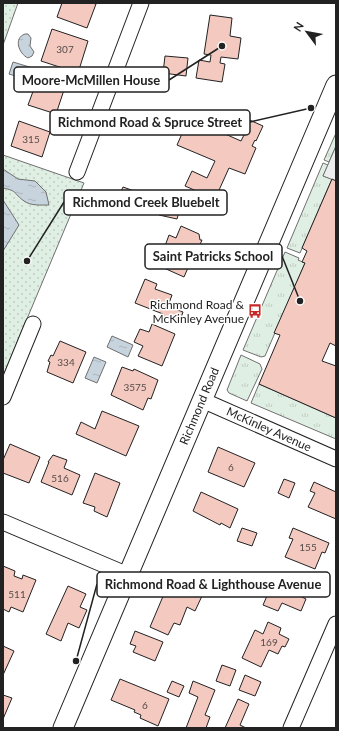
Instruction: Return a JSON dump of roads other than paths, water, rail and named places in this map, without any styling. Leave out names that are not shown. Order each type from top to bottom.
[{"type":"street","points":[[77,172],[141,3]]},
{"type":"street","name":"Richmond Road","points":[[67,727],[128,574],[336,85]]},
{"type":"street","points":[[3,397],[33,324]]},
{"type":"street","name":"McKinley Avenue","points":[[202,400],[336,459]]},
{"type":"street","points":[[3,522],[128,574]]},
{"type":"street","points":[[291,728],[336,624]]},
{"type":"water","points":[[28,34],[31,38],[30,46],[34,52],[32,56],[28,58],[20,50],[18,42],[21,36]]},
{"type":"water","points":[[13,62],[36,69],[30,84],[24,82],[25,79],[9,74]]},
{"type":"water","points":[[3,169],[18,179],[35,181],[46,192],[49,205],[30,204],[24,201],[13,191],[3,188]]},
{"type":"water","points":[[3,200],[19,225],[3,251]]},
{"type":"water","points":[[112,336],[133,345],[128,357],[107,347]]},
{"type":"water","points":[[94,357],[106,362],[97,383],[85,378]]},
{"type":"place","name":"Moore-McMillen House","points":[[222,46]]},
{"type":"place","name":"Richmond Road & Spruce Street","points":[[311,108]]},
{"type":"place","name":"Richmond Creek Bluebelt","points":[[27,261]]},
{"type":"place","name":"Saint Patricks School","points":[[300,301]]},
{"type":"place","name":"Richmond Road & McKinley Avenue","points":[[255,311]]},
{"type":"place","name":"Richmond Road & Lighthouse Avenue","points":[[76,661]]}]
